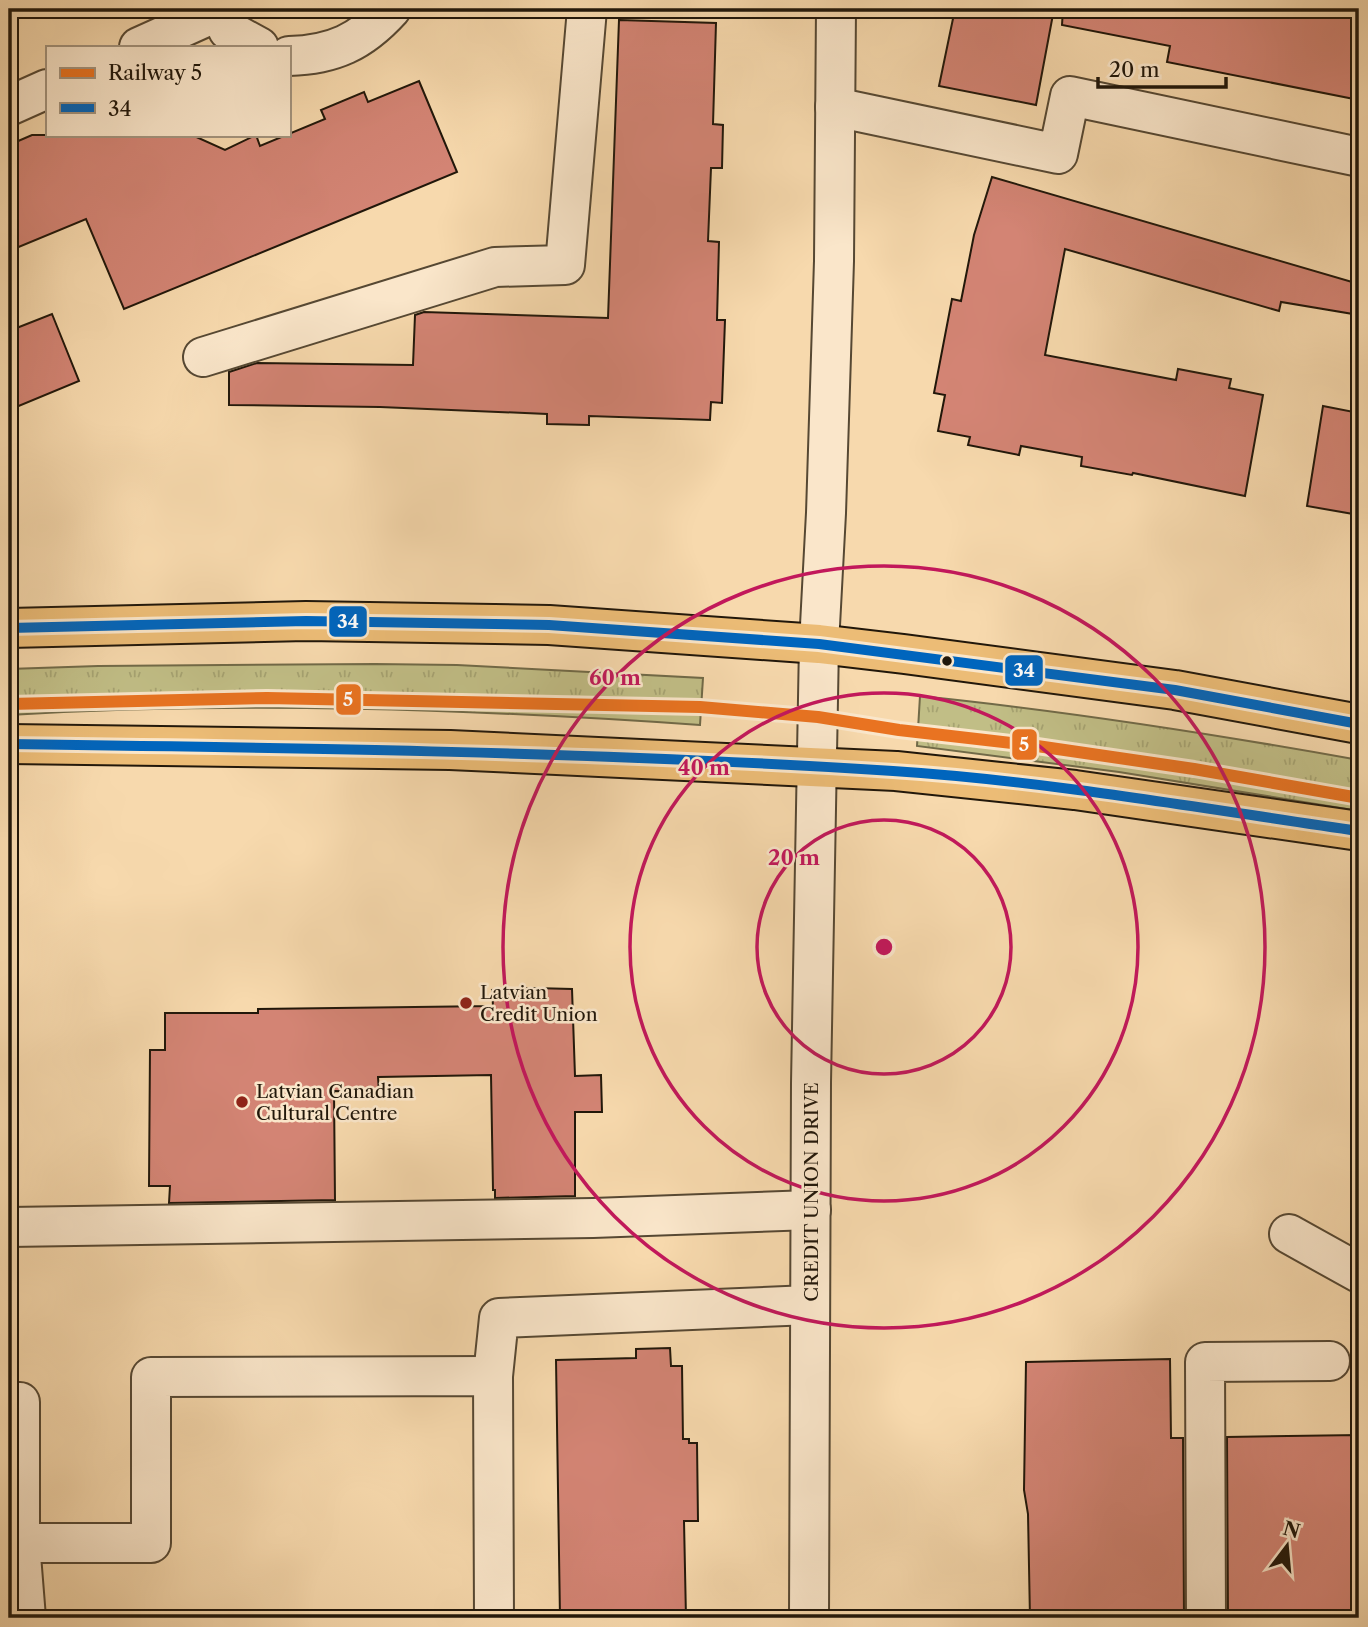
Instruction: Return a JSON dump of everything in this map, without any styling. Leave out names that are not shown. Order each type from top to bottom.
[{"type":"main road","points":[[9,628],[306,621],[549,625],[819,644],[1175,690],[1359,724]]},
{"type":"main road","points":[[9,744],[450,750],[896,771],[1075,790],[1359,831]]},
{"type":"street","points":[[290,56],[315,55],[347,46],[378,23],[391,9]]},
{"type":"street","points":[[203,357],[495,267],[565,265],[587,9]]},
{"type":"street","name":"CREDIT UNION DRIVE","points":[[809,1618],[811,1083],[819,644],[828,460],[836,9]]},
{"type":"street","points":[[141,46],[219,10],[228,30],[257,46]]},
{"type":"street","points":[[9,106],[46,89]]},
{"type":"street","points":[[835,107],[1058,154],[1070,96],[1359,157]]},
{"type":"street","points":[[9,1227],[593,1218],[811,1210]]},
{"type":"street","points":[[1289,1234],[1359,1273]]},
{"type":"street","points":[[494,1618],[493,1376],[499,1318],[810,1305]]},
{"type":"street","points":[[1206,1618],[1205,1362],[1330,1361]]},
{"type":"street","points":[[15,1542],[151,1543],[150,1377],[493,1376]]},
{"type":"street","points":[[9,1402],[20,1402],[15,1542],[26,1618]]},
{"type":"green space","points":[[457,665],[703,678],[700,725],[354,709],[182,708],[9,715],[9,669]]},
{"type":"green space","points":[[920,696],[1140,724],[1359,760],[1359,811],[1119,772],[917,746]]},
{"type":"building","points":[[955,9],[1054,9],[1036,105],[939,86]]},
{"type":"building","points":[[1063,9],[1359,9],[1359,100],[1167,62],[1170,46],[1062,25]]},
{"type":"building","points":[[619,20],[716,23],[713,124],[723,125],[722,168],[711,168],[708,241],[719,242],[717,320],[725,320],[722,403],[711,402],[710,420],[589,416],[589,425],[547,424],[547,414],[380,407],[229,405],[229,372],[257,363],[413,365],[415,315],[424,312],[608,318]]},
{"type":"building","points":[[419,81],[457,172],[124,309],[86,219],[9,251],[9,145],[32,135],[194,136],[225,150],[254,136],[260,146],[290,136],[290,134],[325,119],[321,110],[364,92],[368,102]]},
{"type":"building","points":[[992,177],[1359,284],[1359,315],[1281,302],[1279,311],[1065,249],[1045,355],[1176,380],[1178,369],[1231,379],[1229,388],[1263,395],[1245,496],[1133,473],[1132,475],[1081,466],[1082,457],[1021,446],[1019,455],[968,445],[970,437],[938,431],[945,395],[934,393],[952,299],[961,301],[974,235]]},
{"type":"building","points":[[52,314],[79,381],[9,410],[9,331]]},
{"type":"building","points":[[1323,406],[1359,413],[1359,515],[1307,506]]},
{"type":"building","name":"Latvian Canadian Cultural Centre","points":[[572,989],[575,1076],[601,1075],[602,1112],[575,1112],[575,1196],[495,1198],[491,1075],[378,1077],[379,1092],[334,1091],[335,1200],[169,1203],[170,1186],[149,1186],[150,1050],[165,1050],[165,1013],[493,1006],[492,990]]},
{"type":"building","points":[[670,1348],[671,1366],[682,1366],[683,1439],[689,1439],[689,1443],[697,1443],[698,1521],[684,1521],[686,1618],[560,1618],[556,1360],[636,1358],[636,1349]]},
{"type":"building","points":[[1170,1359],[1171,1438],[1183,1438],[1184,1618],[1030,1618],[1028,1514],[1024,1490],[1026,1362]]},
{"type":"building","points":[[1359,1435],[1359,1618],[1228,1618],[1227,1437]]},
{"type":"rail line","name":"5","points":[[9,704],[267,698],[700,707],[818,717],[899,730],[1037,746],[1194,769],[1359,798]]},
{"type":"transit line","name":"34","points":[[9,628],[306,621],[549,625],[819,644],[1175,690],[1359,724]]},
{"type":"transit line","name":"34","points":[[9,744],[562,755],[893,771],[1010,781],[1359,831]]},
{"type":"place","name":"Latvian Credit Union","points":[[466,1003]]},
{"type":"place","name":"Latvian Canadian Cultural Centre","points":[[242,1102]]}]
